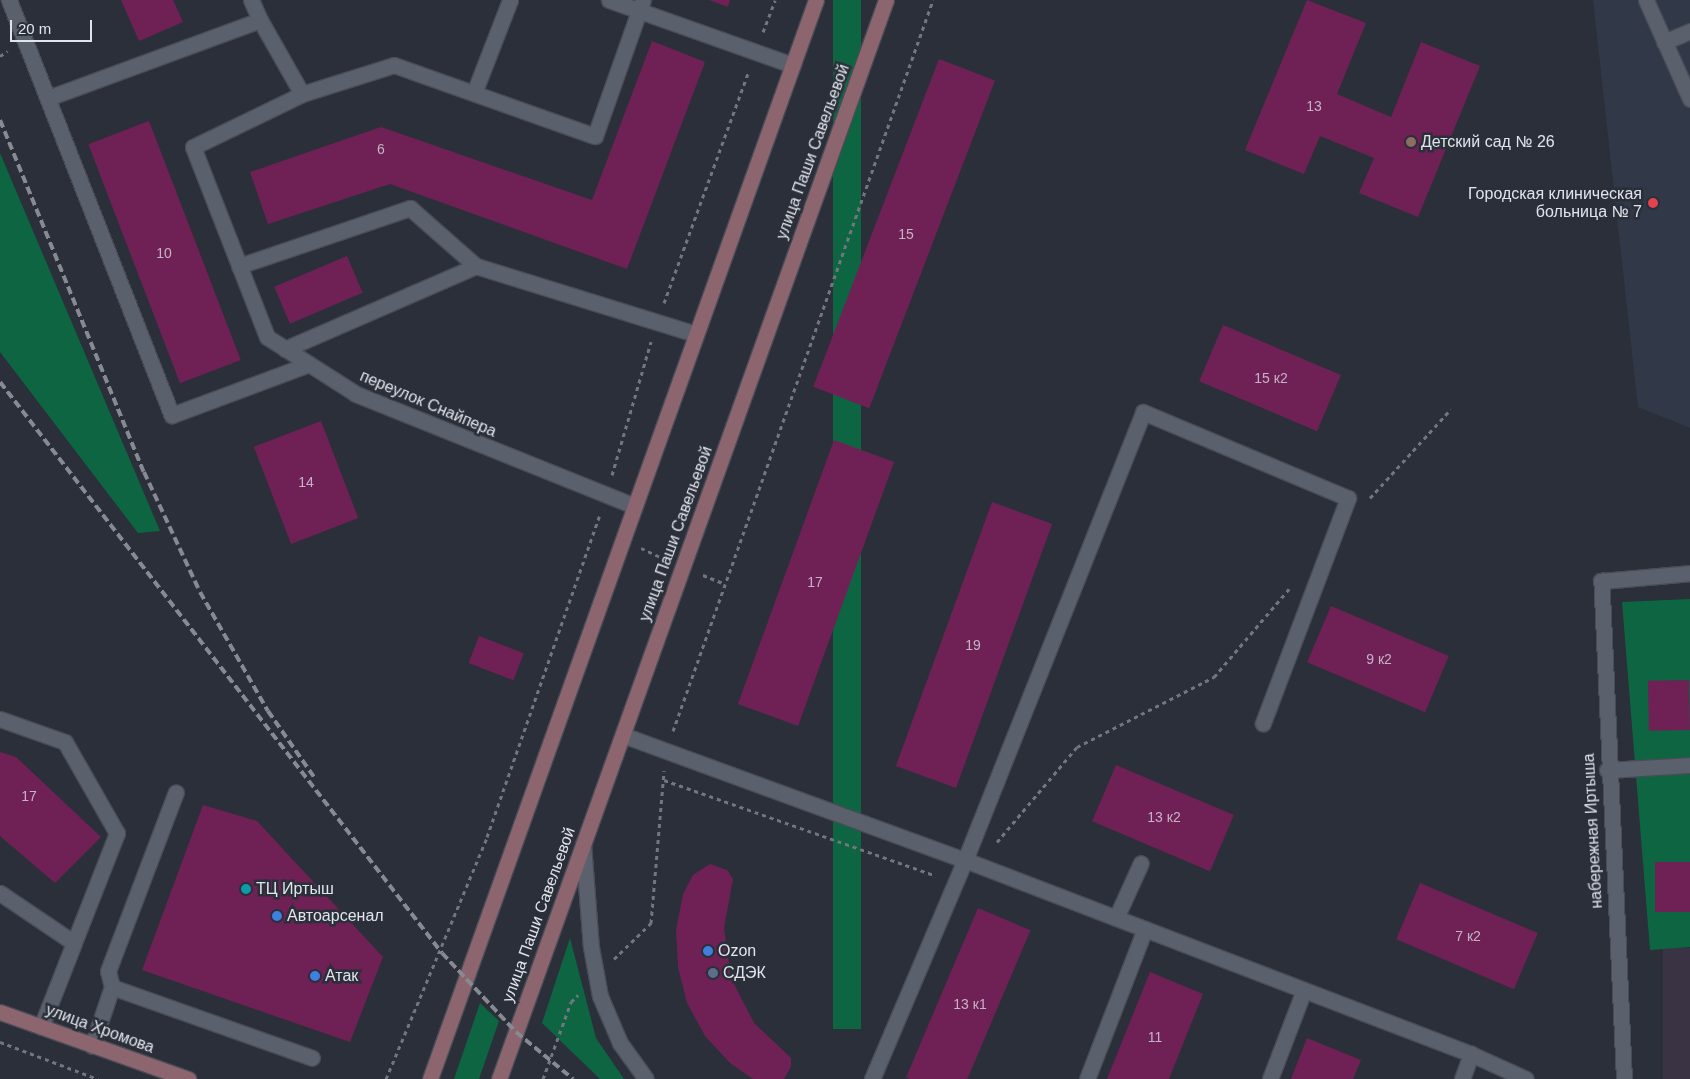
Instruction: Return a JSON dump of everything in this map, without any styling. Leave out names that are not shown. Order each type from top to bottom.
[{"type":"main road","points":[[430,1079],[816,0]]},
{"type":"main road","name":"улица Паши Савельевой","points":[[499,1079],[886,0]]},
{"type":"main road","name":"улица Хромова","points":[[0,1012],[188,1079]]},
{"type":"street","points":[[10,0],[172,415],[309,364]]},
{"type":"street","points":[[251,0],[260,20],[302,94],[394,65],[595,136],[641,5]]},
{"type":"street","points":[[474,93],[510,0]]},
{"type":"street","points":[[610,0],[641,5],[793,64]]},
{"type":"street","points":[[1646,0],[1690,99]]},
{"type":"street","points":[[48,98],[260,20]]},
{"type":"street","points":[[1664,42],[1690,31]]},
{"type":"street","name":"переулок Снайпера","points":[[302,94],[193,147],[267,338],[356,394],[634,506]]},
{"type":"street","points":[[239,266],[410,208],[476,266],[696,334]]},
{"type":"street","points":[[285,349],[476,266]]},
{"type":"street","points":[[872,1079],[955,883],[971,862],[1144,412],[1348,498],[1263,723]]},
{"type":"street","name":"набережная Иртыша","points":[[1624,1079],[1607,770],[1601,581],[1690,573]]},
{"type":"street","points":[[0,718],[65,742],[117,833],[41,1027]]},
{"type":"street","points":[[623,735],[971,862],[1471,1054],[1526,1079]]},
{"type":"street","points":[[1607,770],[1690,765]]},
{"type":"street","points":[[92,1046],[112,987],[108,971],[176,792]]},
{"type":"street","points":[[583,844],[595,977],[608,1020],[646,1079]]},
{"type":"street","points":[[1116,918],[1141,862]]},
{"type":"street","points":[[0,893],[74,944]]},
{"type":"street","points":[[1087,1079],[1145,929]]},
{"type":"street","points":[[112,987],[312,1058]]},
{"type":"street","points":[[1270,1079],[1304,990]]},
{"type":"street","points":[[1462,1079],[1471,1054]]},
{"type":"path","points":[[386,1079],[487,837],[606,496],[657,321],[775,0]]},
{"type":"path","points":[[543,1079],[571,1002],[651,923],[666,751],[933,0]]},
{"type":"path","points":[[1366,502],[1451,409]]},
{"type":"path","points":[[595,529],[725,584]]},
{"type":"path","points":[[971,862],[1077,747],[1214,678],[1295,582]]},
{"type":"path","points":[[664,780],[955,883]]},
{"type":"path","points":[[0,1042],[98,1079]]},
{"type":"shaded area","name":"Городская клиническая больница № 7","points":[[1593,0],[1690,0],[1690,428],[1638,407]]},
{"type":"shaded area","points":[[1663,948],[1690,948],[1690,1079],[1663,1079]]},
{"type":"green space","points":[[833,0],[861,0],[861,1029],[833,1029]]},
{"type":"green space","points":[[0,153],[160,531],[138,533],[0,352]]},
{"type":"green space","points":[[1690,599],[1690,947],[1650,950],[1622,602]]},
{"type":"green space","points":[[570,938],[596,1038],[624,1079],[600,1079],[542,1023]]},
{"type":"green space","points":[[480,1003],[499,1021],[479,1079],[454,1079]]},
{"type":"building","points":[[121,0],[173,0],[183,22],[139,41]]},
{"type":"building","points":[[709,0],[730,0],[728,7]]},
{"type":"building","points":[[1307,0],[1366,23],[1337,94],[1391,117],[1421,42],[1480,66],[1418,217],[1359,193],[1374,158],[1320,136],[1304,174],[1245,150]]},
{"type":"building","points":[[652,41],[705,62],[627,269],[390,184],[268,224],[250,172],[381,127],[592,200]]},
{"type":"building","points":[[939,59],[995,81],[869,408],[813,387]]},
{"type":"building","points":[[149,121],[241,360],[180,383],[88,144]]},
{"type":"building","points":[[347,256],[363,293],[290,324],[274,287]]},
{"type":"building","points":[[1223,325],[1341,375],[1317,431],[1199,381]]},
{"type":"building","points":[[321,421],[358,518],[291,544],[254,447]]},
{"type":"building","points":[[834,440],[894,462],[798,726],[738,704]]},
{"type":"building","points":[[992,502],[1052,524],[956,788],[896,766]]},
{"type":"building","points":[[1331,606],[1449,656],[1425,712],[1307,662]]},
{"type":"building","points":[[479,636],[524,653],[513,680],[469,663]]},
{"type":"building","points":[[1689,680],[1690,730],[1649,731],[1648,681]]},
{"type":"building","points":[[0,752],[16,757],[101,837],[55,883],[0,836]]},
{"type":"building","points":[[1116,765],[1234,815],[1210,871],[1092,821]]},
{"type":"building","name":"ТЦ Иртыш","points":[[203,805],[257,821],[383,957],[350,1042],[142,970]]},
{"type":"building","points":[[1655,862],[1690,862],[1690,912],[1655,912]]},
{"type":"building","points":[[710,864],[727,870],[733,879],[724,928],[731,978],[754,1023],[791,1058],[791,1067],[784,1079],[753,1079],[730,1063],[705,1036],[687,1003],[678,967],[676,930],[683,894],[693,875]]},
{"type":"building","points":[[1420,883],[1538,933],[1514,989],[1396,939]]},
{"type":"building","points":[[978,908],[1030,930],[967,1079],[910,1079],[906,1077]]},
{"type":"building","points":[[1150,972],[1203,994],[1169,1079],[1107,1079]]},
{"type":"building","points":[[1307,1038],[1361,1060],[1353,1079],[1291,1079]]},
{"type":"railway","points":[[0,120],[144,472],[200,592],[268,711],[314,777]]},
{"type":"railway","points":[[0,382],[442,953],[516,1032],[573,1079]]},
{"type":"place","name":"Детский сад № 26","points":[[1411,142]]},
{"type":"place","name":"Городская клиническая больница № 7","points":[[1653,203]]},
{"type":"place","name":"ТЦ Иртыш","points":[[246,889]]},
{"type":"place","name":"Автоарсенал","points":[[277,916]]},
{"type":"place","name":"Ozon","points":[[708,951]]},
{"type":"place","name":"СДЭК","points":[[713,973]]},
{"type":"place","name":"Атак","points":[[315,976]]}]
